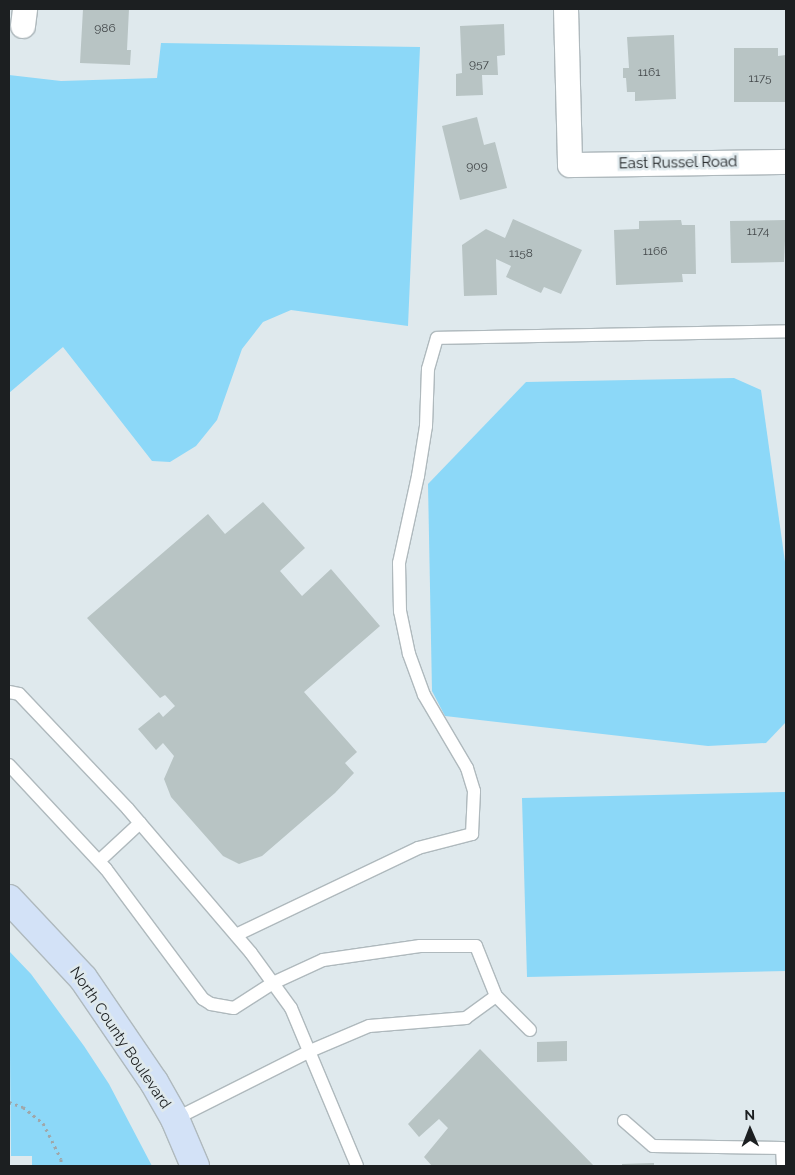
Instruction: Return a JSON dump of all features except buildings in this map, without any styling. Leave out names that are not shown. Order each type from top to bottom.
[{"type":"main road","name":"North County Boulevard","points":[[9,899],[83,978],[154,1082],[175,1119],[195,1166]]},
{"type":"street","name":"East Russel Road","points":[[566,9],[570,165],[786,162]]},
{"type":"lane","points":[[236,935],[418,848],[472,834],[474,791],[467,768],[424,695],[409,654],[400,611],[399,563],[418,476],[426,426],[428,369],[437,338],[786,331]]},
{"type":"lane","points":[[9,692],[19,694],[140,823],[236,935],[273,983],[290,1008],[310,1051],[357,1166]]},
{"type":"lane","points":[[9,765],[99,861],[203,999],[211,1004],[234,1008],[273,983],[323,960],[420,946],[476,946],[496,996],[530,1030]]},
{"type":"lane","points":[[99,861],[140,823]]},
{"type":"lane","points":[[175,1119],[310,1051],[369,1026],[466,1018],[496,996]]},
{"type":"lane","points":[[624,1120],[653,1146],[782,1148],[783,1166]]},
{"type":"path","points":[[9,1102],[24,1107],[43,1123],[61,1159],[61,1166]]},
{"type":"shaded area","points":[[161,43],[420,47],[408,326],[291,310],[263,322],[242,349],[217,420],[196,446],[170,462],[152,461],[63,347],[9,393],[9,75],[61,81],[157,78]]},
{"type":"shaded area","points":[[734,378],[761,390],[786,569],[786,722],[766,743],[708,746],[445,716],[432,691],[428,484],[526,382]]},
{"type":"shaded area","points":[[786,792],[786,971],[527,977],[522,798]]},
{"type":"shaded area","points":[[9,951],[31,974],[84,1046],[109,1084],[152,1166],[32,1166],[32,1156],[11,1156]]}]
